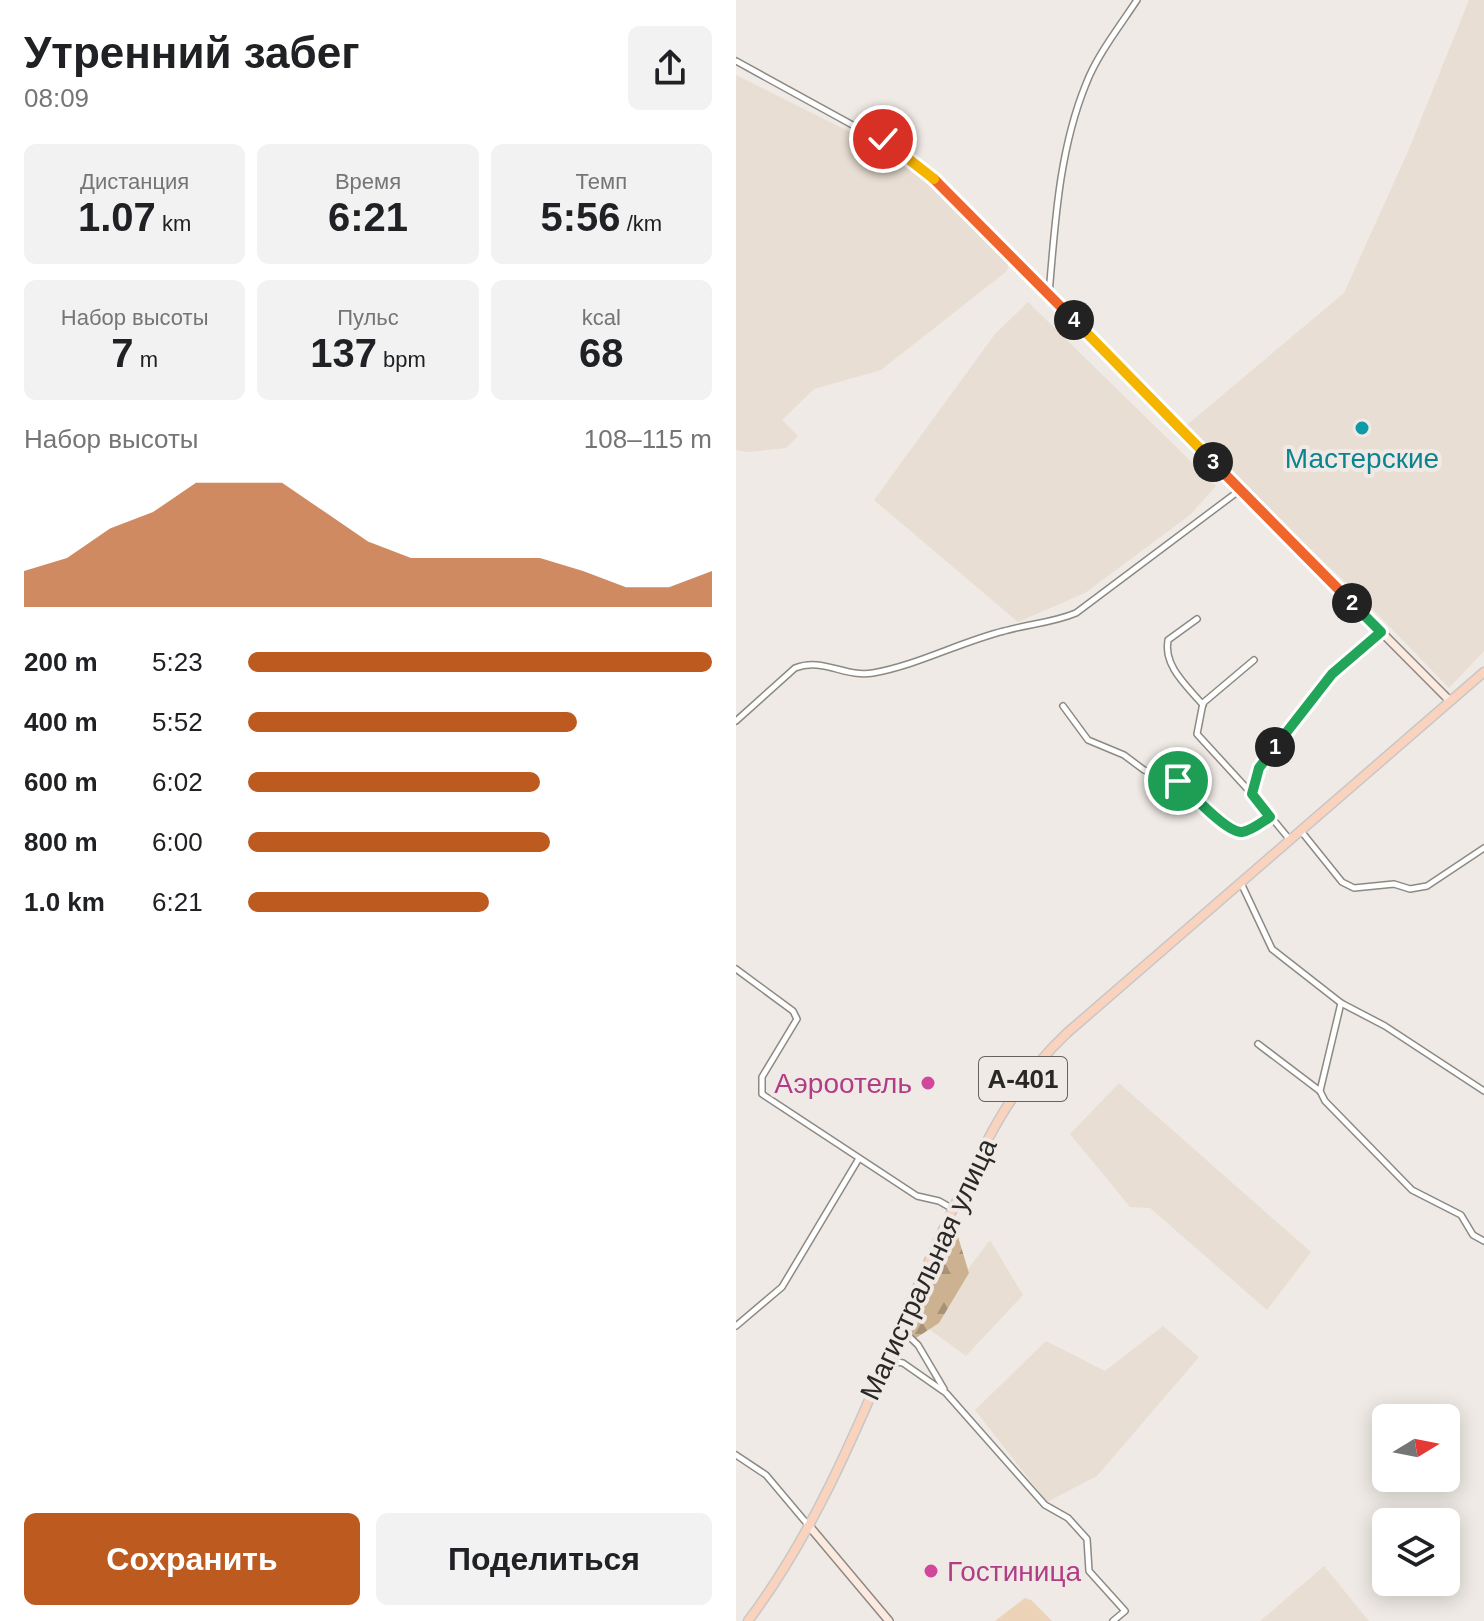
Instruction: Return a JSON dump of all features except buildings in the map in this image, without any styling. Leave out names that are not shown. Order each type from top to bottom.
[{"type":"main road","name":"Магистральная улица","points":[[748,1621],[810,1527],[953,1209],[1010,1098],[1037,1063],[1484,672]]},
{"type":"street","points":[[1049,295],[1057,210],[1073,119],[1087,80],[1137,0]]},
{"type":"street","points":[[736,61],[909,156],[1450,701]]},
{"type":"street","points":[[736,721],[795,668],[806,664],[820,663],[872,673],[1004,630],[1057,621],[1076,613],[1240,490]]},
{"type":"street","points":[[1197,619],[1168,640],[1166,652],[1173,668],[1203,705]]},
{"type":"street","points":[[1252,794],[1259,768],[1318,690],[1381,632]]},
{"type":"street","points":[[1254,660],[1218,688],[1203,705],[1197,734],[1290,840]]},
{"type":"street","points":[[1063,706],[1088,740],[1124,755],[1144,770],[1178,781],[1235,832],[1245,833],[1270,817]]},
{"type":"street","points":[[1301,831],[1342,882],[1354,888],[1394,884],[1410,889],[1427,886],[1484,848]]},
{"type":"street","points":[[1241,883],[1272,949],[1341,1003],[1385,1026],[1484,1091]]},
{"type":"street","points":[[736,969],[793,1011],[797,1019],[762,1077],[762,1094],[917,1196],[939,1201],[953,1209]]},
{"type":"street","points":[[1320,1091],[1341,1003]]},
{"type":"street","points":[[1258,1044],[1320,1091],[1325,1101],[1412,1190],[1461,1215],[1473,1235],[1484,1241]]},
{"type":"street","points":[[736,1326],[782,1287],[858,1160]]},
{"type":"street","points":[[898,1326],[918,1345],[946,1393],[1045,1505],[1068,1518],[1087,1539],[1089,1571],[1125,1611],[1113,1621]]},
{"type":"street","points":[[884,1360],[903,1363],[946,1393]]},
{"type":"street","points":[[736,1455],[766,1475],[889,1621]]},
{"type":"shaded area","points":[[1469,0],[1484,0],[1484,651],[1449,688],[1355,591],[1182,429],[1344,293],[1409,149]]},
{"type":"shaded area","points":[[736,75],[906,160],[965,211],[1009,263],[1007,271],[881,370],[814,389],[782,420],[798,436],[786,448],[749,452],[736,450]]},
{"type":"shaded area","points":[[1028,302],[1216,486],[1190,515],[1085,593],[1018,622],[874,500],[995,334]]},
{"type":"shaded area","points":[[1119,1083],[1311,1252],[1267,1310],[1150,1208],[1130,1207],[1070,1134]]},
{"type":"shaded area","points":[[990,1240],[1023,1295],[966,1356],[925,1326]]},
{"type":"shaded area","points":[[1163,1326],[1199,1357],[1097,1476],[1047,1502],[975,1410],[1046,1341],[1105,1371]]},
{"type":"shaded area","points":[[1324,1566],[1369,1621],[1260,1621],[1280,1604]]},
{"type":"shaded area","points":[[1025,1598],[1052,1621],[995,1621]]},
{"type":"green space","points":[[956,1230],[969,1273],[939,1323],[916,1338],[909,1331]]},
{"type":"place","name":"Мастерские","points":[[1362,428]]},
{"type":"place","name":"Аэроотель","points":[[928,1083]]},
{"type":"place","name":"Гостиница","points":[[931,1571]]},
{"type":"route","points":[[883,139],[909,156],[962,205],[1381,632],[1332,674],[1259,768],[1252,794],[1270,817],[1245,833],[1235,832],[1178,781]]}]
